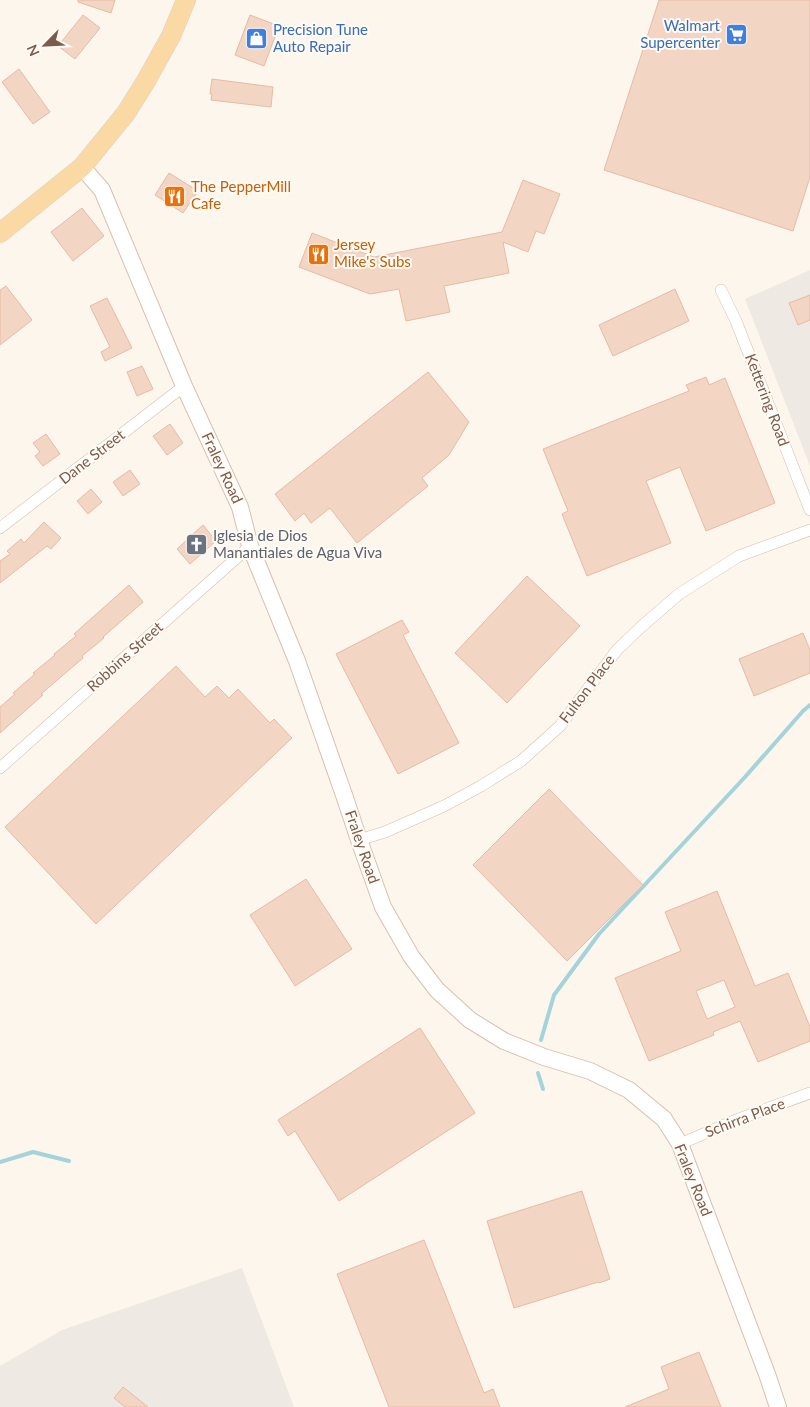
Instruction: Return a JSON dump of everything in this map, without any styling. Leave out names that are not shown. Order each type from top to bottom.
[{"type":"main road","points":[[0,233],[82,167],[126,113],[171,36],[186,0]]},
{"type":"street","name":"Fraley Road","points":[[82,167],[102,190],[184,386],[240,507],[250,546],[298,661],[383,907],[411,956],[437,990],[470,1020],[504,1041],[544,1057],[590,1071],[629,1090],[664,1118],[680,1144],[778,1407]]},
{"type":"street","name":"Kettering Road","points":[[721,290],[736,321],[810,510]]},
{"type":"street","name":"Dane Street","points":[[0,528],[184,386]]},
{"type":"street","name":"Fulton Place","points":[[359,840],[386,832],[444,806],[521,761],[560,726],[617,650],[679,594],[739,556],[810,530]]},
{"type":"street","name":"Robbins Street","points":[[0,768],[250,546]]},
{"type":"street","name":"Schirra Place","points":[[680,1144],[810,1092]]},
{"type":"shaded area","points":[[810,270],[810,466],[745,299]]},
{"type":"shaded area","points":[[242,1268],[294,1407],[0,1407],[0,1366],[62,1330]]},
{"type":"building","points":[[78,0],[115,0],[111,13],[78,2]]},
{"type":"building","points":[[659,0],[810,0],[810,177],[793,231],[604,170]]},
{"type":"building","points":[[83,15],[100,28],[75,59],[58,46]]},
{"type":"building","points":[[250,15],[279,26],[264,66],[235,55]]},
{"type":"building","points":[[19,69],[50,112],[33,124],[2,82]]},
{"type":"building","points":[[212,79],[273,87],[271,107],[211,100]]},
{"type":"building","points":[[169,173],[198,191],[183,213],[155,195]]},
{"type":"building","points":[[523,180],[560,194],[544,234],[536,231],[528,252],[503,242],[509,273],[444,286],[450,312],[406,321],[399,289],[370,294],[299,267],[312,233],[374,257],[502,232]]},
{"type":"building","points":[[82,208],[104,236],[73,261],[51,232]]},
{"type":"building","points":[[6,286],[32,320],[0,345],[0,290]]},
{"type":"building","points":[[675,289],[689,321],[613,356],[599,325]]},
{"type":"building","points":[[810,295],[810,320],[798,325],[789,303]]},
{"type":"building","points":[[107,298],[132,348],[105,361],[101,352],[110,347],[90,306]]},
{"type":"building","points":[[142,366],[153,389],[137,396],[127,372]]},
{"type":"building","points":[[428,372],[469,422],[449,455],[422,478],[428,486],[357,543],[330,508],[311,523],[304,513],[295,521],[275,494]]},
{"type":"building","points":[[706,377],[709,385],[725,378],[775,503],[706,531],[680,467],[646,481],[671,543],[587,576],[562,514],[568,511],[543,449],[689,391],[686,385]]},
{"type":"building","points":[[170,424],[183,443],[167,455],[153,436]]},
{"type":"building","points":[[46,434],[60,454],[43,466],[35,456],[40,452],[33,443]]},
{"type":"building","points":[[130,470],[140,484],[123,496],[113,482]]},
{"type":"building","points":[[91,489],[102,502],[88,514],[77,501]]},
{"type":"building","points":[[44,522],[61,538],[51,549],[47,546],[0,583],[0,561],[10,554],[7,551],[21,539],[24,543]]},
{"type":"building","name":"Iglesia de Dios Manantiales de Agua Viva","points":[[203,525],[216,541],[190,564],[177,549]]},
{"type":"building","points":[[527,576],[580,626],[507,703],[455,653]]},
{"type":"building","points":[[129,585],[143,602],[0,733],[0,707],[35,674],[33,673],[76,636],[74,634]]},
{"type":"building","points":[[402,620],[409,632],[403,635],[459,743],[398,774],[336,654]]},
{"type":"building","points":[[803,633],[810,650],[810,673],[754,696],[739,659]]},
{"type":"building","points":[[176,666],[205,697],[217,686],[229,698],[238,689],[270,723],[274,719],[292,738],[96,924],[5,827]]},
{"type":"building","points":[[549,789],[643,885],[567,961],[473,865]]},
{"type":"building","points":[[306,879],[352,949],[295,986],[250,915]]},
{"type":"building","points":[[717,891],[755,986],[788,973],[810,1027],[810,1041],[758,1062],[740,1021],[713,1032],[714,1035],[649,1061],[615,978],[681,951],[665,912]],"holes":[[[724,980],[735,1007],[707,1019],[696,991]]]},
{"type":"building","points":[[420,1028],[475,1113],[339,1201],[295,1131],[288,1136],[278,1120]]},
{"type":"building","points":[[582,1191],[610,1279],[514,1308],[487,1221]]},
{"type":"building","points":[[424,1240],[484,1393],[493,1389],[500,1407],[389,1407],[337,1274]]},
{"type":"building","points":[[699,1352],[721,1407],[625,1407],[669,1389],[661,1367]]},
{"type":"building","points":[[123,1387],[148,1407],[125,1407],[114,1398]]},
{"type":"waterway","points":[[541,1040],[554,995],[599,934],[810,705]]},
{"type":"waterway","points":[[538,1073],[543,1089]]},
{"type":"waterway","points":[[0,1162],[33,1152],[69,1161]]},
{"type":"place","name":"Walmart Supercenter","points":[[736,35]]},
{"type":"place","name":"Precision Tune Auto Repair","points":[[257,39]]},
{"type":"place","name":"The PepperMill Cafe","points":[[175,196]]},
{"type":"place","name":"Jersey Mike's Subs","points":[[318,254]]},
{"type":"place","name":"Iglesia de Dios Manantiales de Agua Viva","points":[[197,545]]}]
